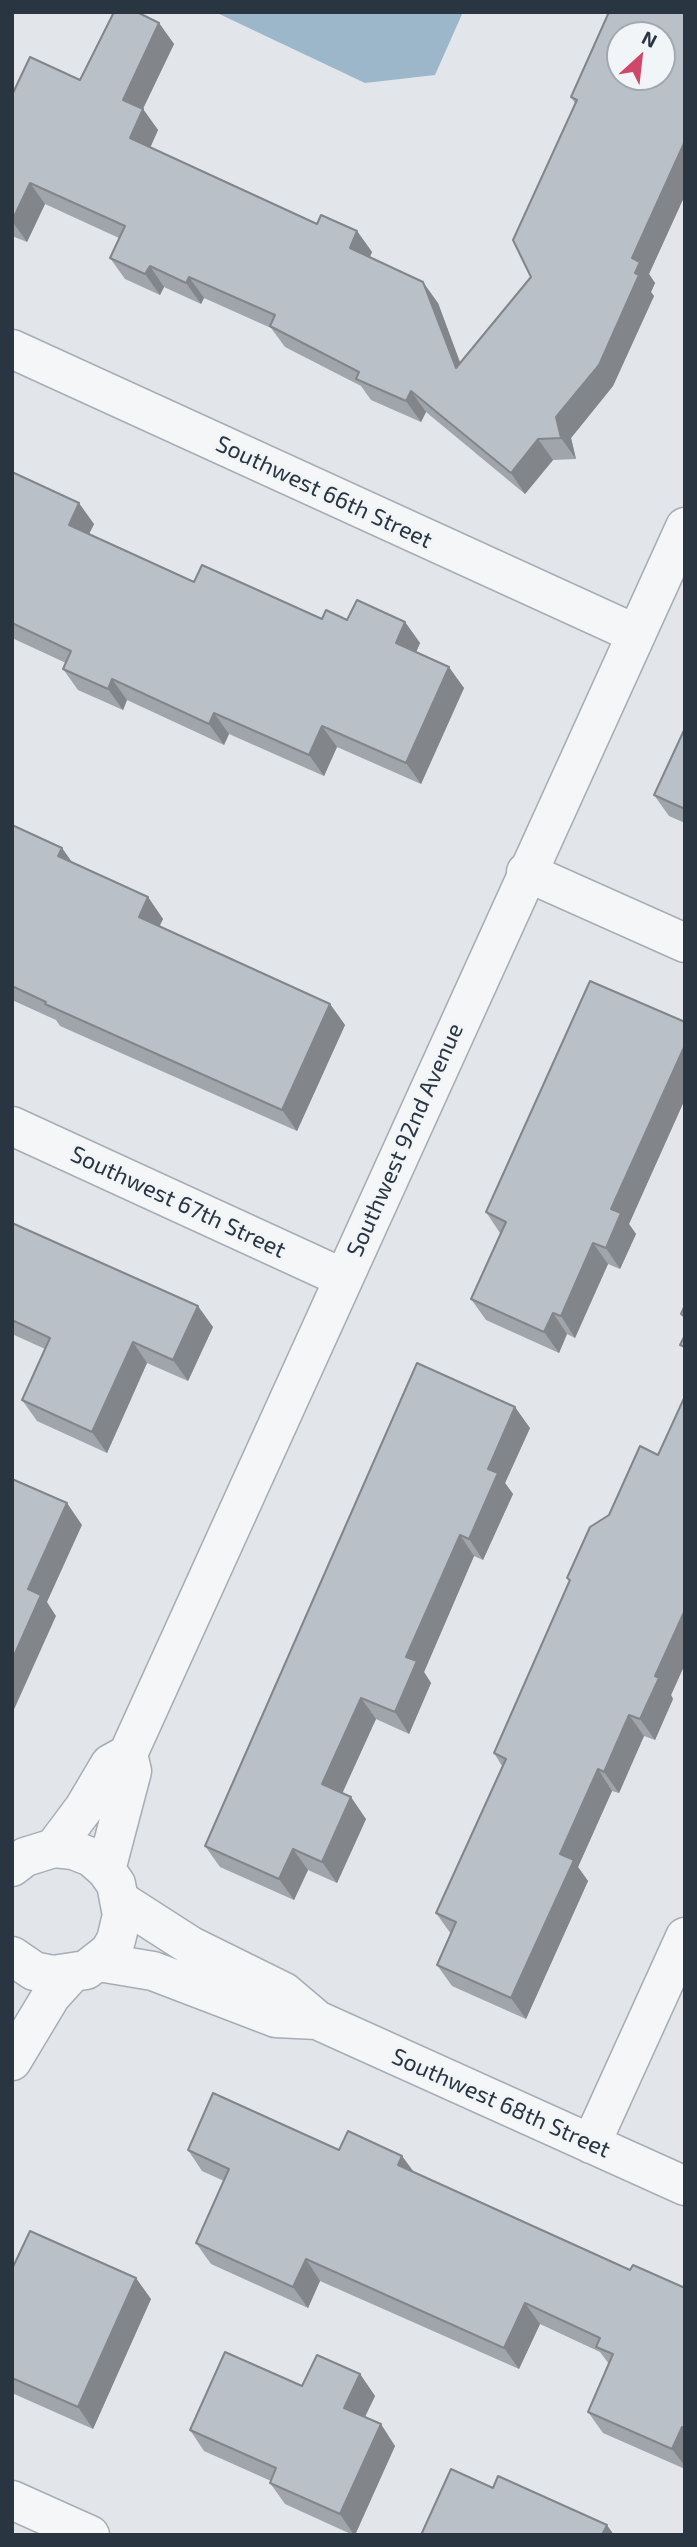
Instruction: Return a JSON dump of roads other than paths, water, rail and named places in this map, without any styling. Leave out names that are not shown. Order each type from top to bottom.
[{"type":"street","name":"Southwest 66th Street","points":[[12,349],[636,634]]},
{"type":"street","name":"Southwest 92nd Avenue","points":[[54,1848],[84,1808],[110,1764],[128,1754],[526,872],[685,527]]},
{"type":"street","points":[[526,872],[685,943]]},
{"type":"street","name":"Southwest 67th Street","points":[[12,1126],[343,1278]]},
{"type":"street","name":"Southwest 92nd Avenue","points":[[85,1968],[116,1940],[122,1914],[114,1885],[132,1771],[128,1754]]},
{"type":"street","points":[[12,1866],[25,1857],[54,1848]]},
{"type":"street","name":"Southwest 68th Street","points":[[54,1848],[73,1850],[91,1857],[114,1885],[191,1946],[284,1992],[317,2020],[685,2186]]},
{"type":"street","points":[[591,2144],[685,1937]]},
{"type":"street","name":"Southwest 68th Street","points":[[12,1956],[34,1971],[52,1975],[85,1968],[153,1971],[276,2018],[317,2020]]},
{"type":"street","points":[[12,2061],[44,2006],[85,1968]]},
{"type":"street","points":[[12,2500],[90,2535]]},
{"type":"water","points":[[215,12],[463,12],[435,75],[365,83]]}]
